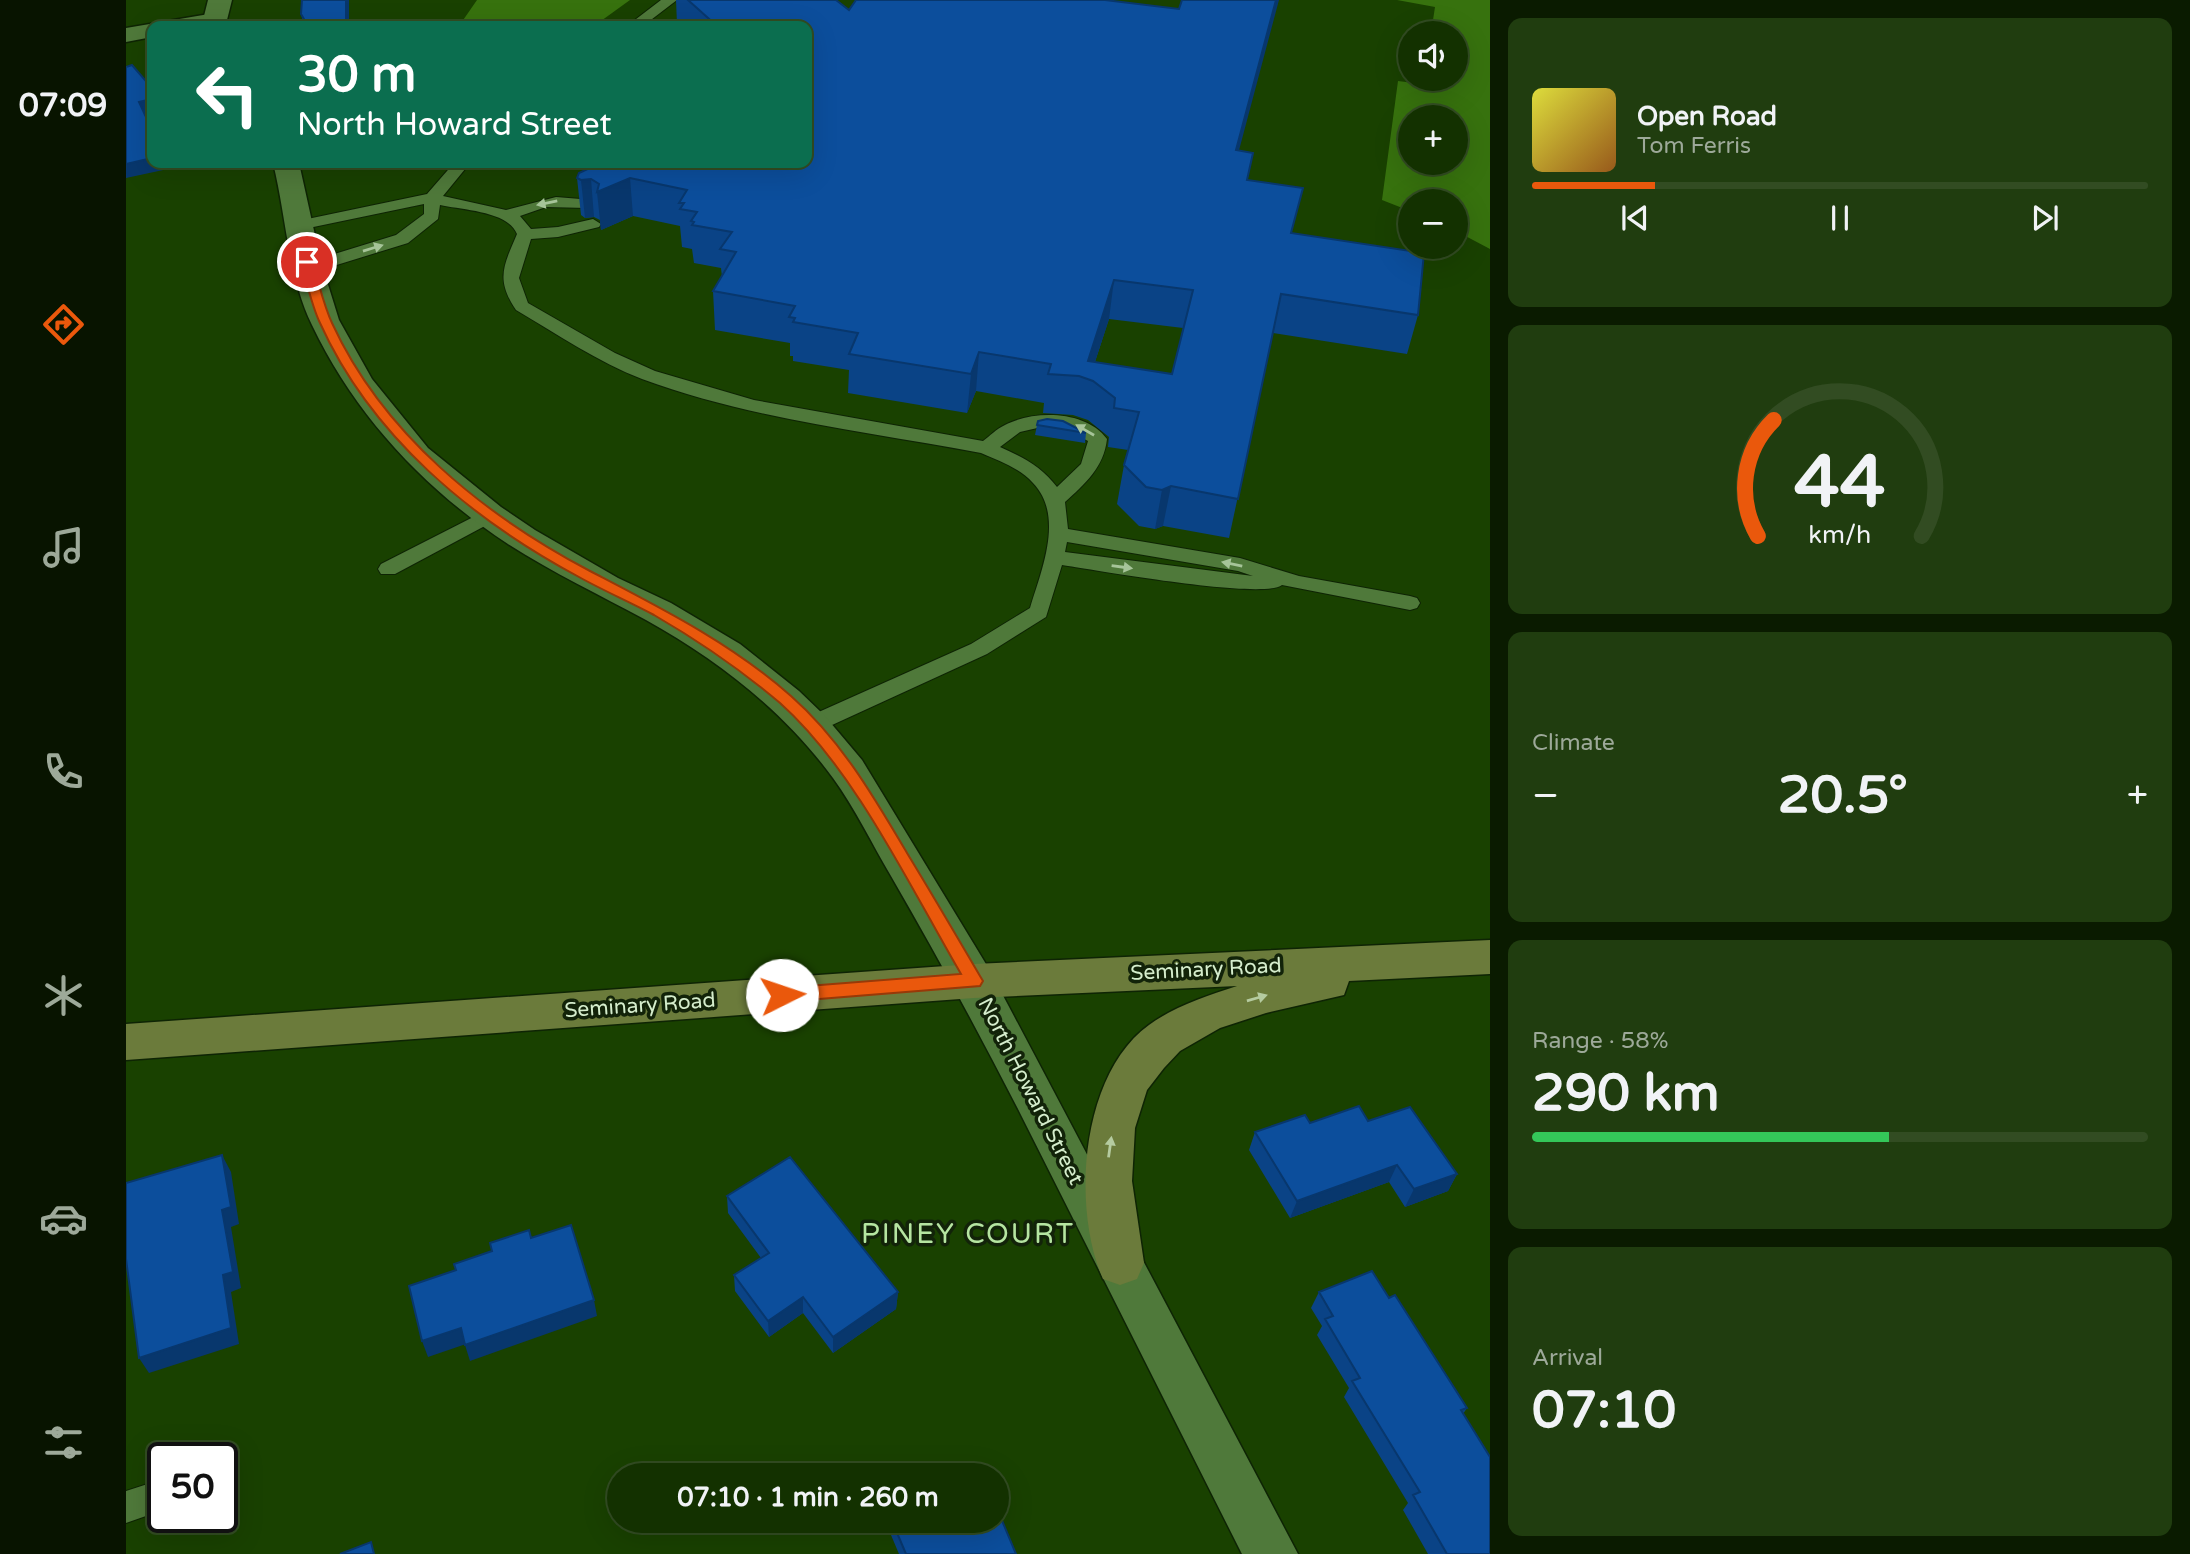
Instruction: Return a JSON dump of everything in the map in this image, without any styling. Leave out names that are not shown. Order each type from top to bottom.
[{"type":"main road","name":"Seminary Road","points":[[126,1042],[974,981],[1476,958]]},
{"type":"main road","points":[[1120,1263],[1108,1208],[1111,1140],[1119,1102],[1134,1071],[1165,1037],[1215,1010],[1283,991],[1476,958]]},
{"type":"street","points":[[191,21],[218,15]]},
{"type":"street","points":[[126,35],[147,31]]},
{"type":"street","name":"North Howard Street","points":[[287,168],[308,268],[324,320],[358,382],[417,455],[489,515],[560,561],[659,612],[727,653],[786,700],[811,725],[848,770],[974,981],[1271,1554]]},
{"type":"lane","points":[[641,21],[670,0]]},
{"type":"lane","points":[[308,268],[402,239],[432,216],[432,198],[458,168]]},
{"type":"lane","points":[[299,225],[432,198],[508,215],[521,225],[525,234],[508,278],[512,293],[522,306],[609,357],[649,375],[752,405],[986,448],[1026,466],[1056,499],[1061,525],[1039,612],[979,649],[811,725]]},
{"type":"lane","points":[[508,215],[547,202],[566,199],[587,203]]},
{"type":"lane","points":[[525,234],[558,232],[593,224]]},
{"type":"lane","points":[[986,448],[1012,428],[1040,420],[1081,426],[1098,439],[1098,455],[1056,499]]},
{"type":"lane","points":[[387,569],[489,515]]},
{"type":"lane","points":[[1059,534],[1241,565],[1297,583],[1410,603]]},
{"type":"lane","points":[[1054,557],[1239,583],[1297,583]]},
{"type":"lane","points":[[126,1507],[147,1500]]},
{"type":"green space","points":[[477,0],[630,0],[601,21],[462,21]]},
{"type":"green space","points":[[1397,0],[1490,0],[1490,249],[1468,237],[1468,189],[1398,189],[1398,206],[1382,200],[1398,81],[1398,91],[1468,91],[1468,21],[1433,21],[1435,7]]},
{"type":"building","points":[[302,0],[346,0],[346,21],[305,21],[301,14]]},
{"type":"building","points":[[688,0],[836,0],[849,10],[856,0],[1105,0],[1179,9],[1182,0],[1276,0],[1236,150],[1253,153],[1247,180],[1303,188],[1291,233],[1398,249],[1398,259],[1423,259],[1418,315],[1281,294],[1238,499],[1171,486],[1162,490],[1146,487],[1124,465],[1139,412],[1114,408],[1115,398],[1093,381],[1079,376],[1048,374],[1051,364],[979,352],[971,374],[849,354],[858,333],[793,322],[795,318],[789,317],[795,306],[713,291],[736,252],[720,249],[732,232],[692,225],[694,222],[691,221],[697,212],[680,209],[684,203],[679,203],[687,190],[630,178],[597,192],[599,184],[591,179],[577,178],[579,173],[590,168],[812,168],[812,21],[711,21]],"holes":[[[1114,280],[1193,290],[1172,374],[1088,361]]]},
{"type":"building","points":[[132,65],[147,82],[147,100],[139,102],[147,119],[147,159],[126,164],[126,67]]},
{"type":"building","points":[[1038,421],[1063,421],[1086,433],[1037,425]]},
{"type":"building","points":[[1359,1106],[1368,1121],[1410,1107],[1457,1174],[1414,1189],[1397,1165],[1297,1201],[1255,1132],[1305,1115],[1310,1123]]},
{"type":"building","points":[[222,1155],[231,1207],[222,1210],[233,1272],[223,1275],[231,1328],[139,1358],[126,1259],[126,1183]]},
{"type":"building","points":[[790,1157],[898,1292],[833,1337],[803,1297],[768,1321],[734,1275],[769,1253],[727,1196]]},
{"type":"building","points":[[571,1225],[594,1300],[465,1345],[461,1328],[422,1341],[409,1286],[456,1270],[454,1264],[492,1251],[490,1243],[529,1230],[531,1238]]},
{"type":"building","points":[[1372,1271],[1389,1298],[1395,1295],[1467,1408],[1461,1410],[1490,1457],[1490,1554],[1447,1554],[1413,1495],[1420,1492],[1352,1381],[1360,1378],[1325,1319],[1333,1316],[1319,1292]]},
{"type":"building","points":[[897,1533],[1007,1533],[1016,1554],[906,1554]]},
{"type":"building","points":[[371,1542],[374,1554],[340,1554]]},
{"type":"district","name":"PINEY COURT","points":[[968,1233]]},
{"type":"route","points":[[307,262],[324,320],[358,382],[417,455],[489,515],[523,538],[560,561],[659,612],[727,653],[786,700],[811,725],[848,770],[871,806],[974,981],[782,995]]}]
